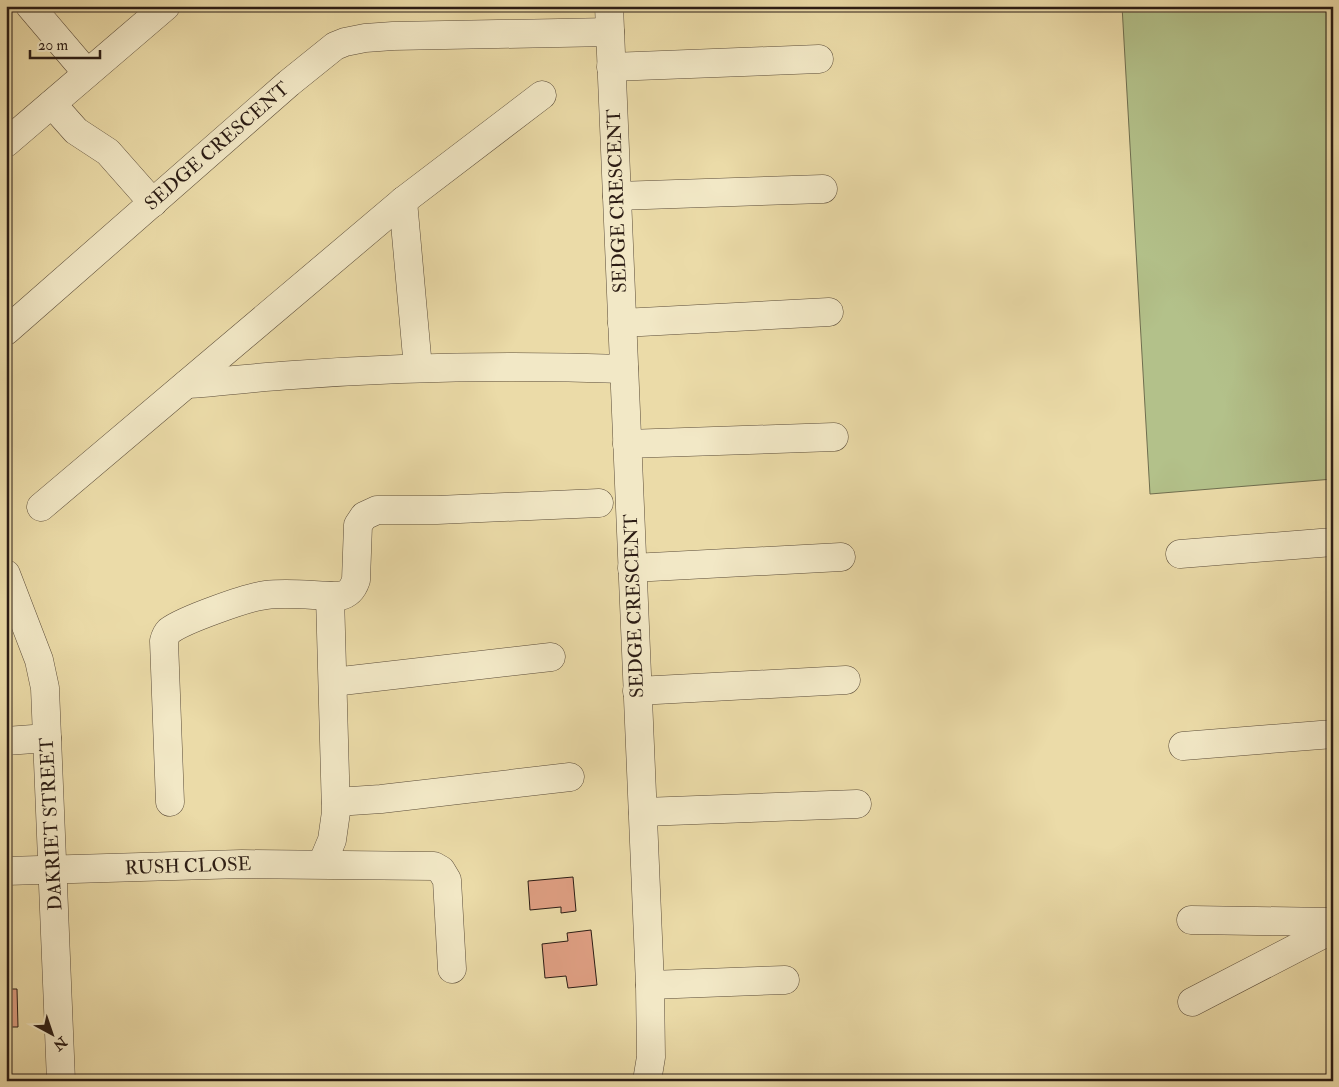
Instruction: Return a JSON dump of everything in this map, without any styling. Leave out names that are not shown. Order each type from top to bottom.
[{"type":"street","points":[[30,6],[87,73]]},
{"type":"street","points":[[6,143],[166,6]]},
{"type":"street","name":"SEDGE CRESCENT","points":[[6,332],[335,46],[365,38],[609,19],[650,985],[652,1057],[647,1081]]},
{"type":"street","points":[[611,66],[819,59]]},
{"type":"street","points":[[40,507],[403,201],[542,95]]},
{"type":"street","points":[[52,104],[76,131],[108,152],[153,203]]},
{"type":"street","points":[[617,196],[823,189]]},
{"type":"street","points":[[403,201],[418,368]]},
{"type":"street","points":[[622,323],[828,312]]},
{"type":"street","points":[[187,384],[292,375],[418,368],[543,366],[624,368]]},
{"type":"street","points":[[627,444],[834,437]]},
{"type":"street","points":[[170,802],[164,641],[166,634],[186,622],[264,595],[330,596],[346,594],[354,586],[357,573],[358,525],[364,516],[370,512],[382,509],[437,510],[599,503]]},
{"type":"street","points":[[1180,554],[1333,542]]},
{"type":"street","points":[[632,568],[841,557]]},
{"type":"street","name":"DAKRIET STREET","points":[[6,574],[39,660],[45,688],[54,869],[61,1081]]},
{"type":"street","points":[[322,864],[334,832],[336,802],[330,596]]},
{"type":"street","points":[[333,682],[551,656]]},
{"type":"street","points":[[637,692],[846,680]]},
{"type":"street","points":[[1183,746],[1333,734]]},
{"type":"street","points":[[6,741],[47,738]]},
{"type":"street","points":[[336,802],[381,799],[570,777]]},
{"type":"street","points":[[643,812],[857,804]]},
{"type":"street","name":"RUSH CLOSE","points":[[6,872],[242,864],[434,866],[441,870],[447,880],[452,970]]},
{"type":"street","points":[[1191,920],[1333,922]]},
{"type":"street","points":[[1192,1002],[1333,928]]},
{"type":"street","points":[[650,985],[786,980]]},
{"type":"green space","points":[[1122,6],[1333,6],[1333,479],[1150,494]]},
{"type":"building","points":[[573,877],[576,911],[561,913],[561,907],[530,910],[528,881]]},
{"type":"building","points":[[591,930],[597,985],[568,988],[566,976],[545,978],[542,944],[568,941],[567,933]]},
{"type":"building","points":[[6,989],[17,989],[18,1027],[6,1027]]}]
